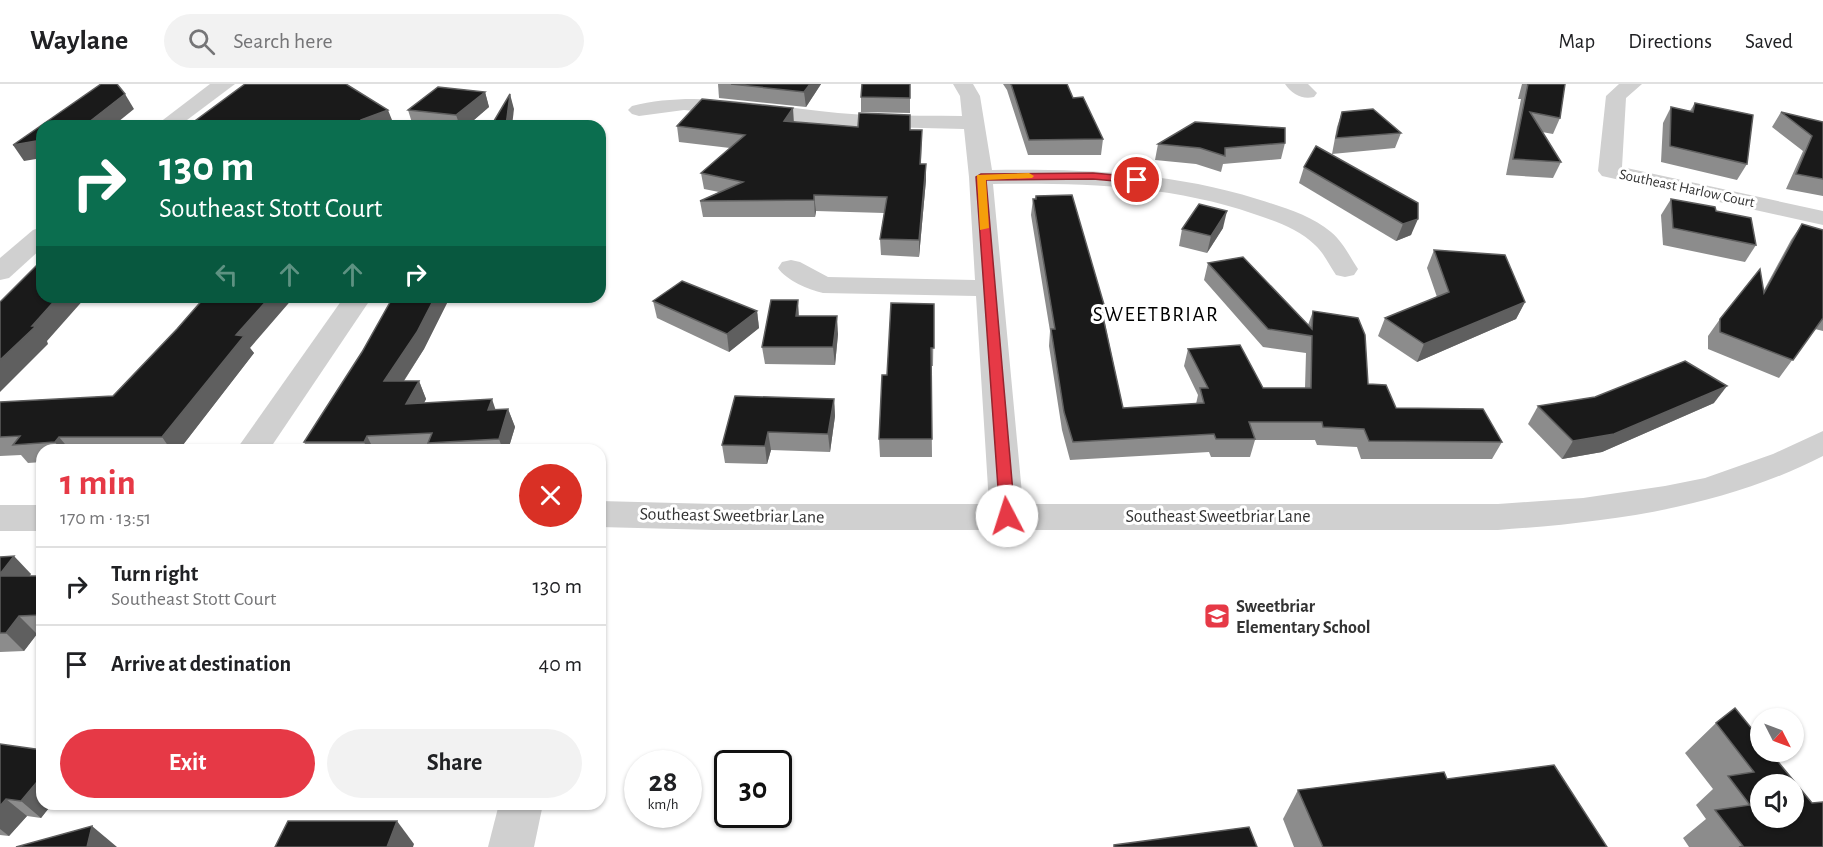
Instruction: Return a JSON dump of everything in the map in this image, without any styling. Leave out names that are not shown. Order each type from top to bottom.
[{"type":"street","points":[[174,120],[208,93],[225,84]]},
{"type":"street","points":[[963,84],[970,96],[981,177],[1007,516]]},
{"type":"street","name":"Southeast Harlow Court","points":[[1632,84],[1616,96],[1610,171],[1823,218]]},
{"type":"street","points":[[639,110],[684,104],[841,120],[973,123]]},
{"type":"street","points":[[981,177],[1093,176],[1158,182],[1216,194],[1274,212],[1299,224],[1324,239],[1345,269]]},
{"type":"street","points":[[2,268],[36,240]]},
{"type":"street","points":[[791,268],[823,285],[988,288]]},
{"type":"street","points":[[256,444],[354,303]]},
{"type":"street","name":"Southeast Sweetbriar Lane","points":[[606,514],[1486,517],[1586,512],[1673,498],[1744,479],[1788,462],[1823,442]]},
{"type":"street","points":[[0,518],[36,518]]},
{"type":"street","points":[[511,847],[520,810]]},
{"type":"building","points":[[101,84],[117,84],[125,94],[92,120],[49,120]]},
{"type":"building","points":[[245,84],[346,84],[388,110],[361,120],[196,120]]},
{"type":"building","points":[[731,84],[810,84],[804,92]]},
{"type":"building","points":[[862,84],[910,84],[910,98],[861,97]]},
{"type":"building","points":[[1011,84],[1067,84],[1073,98],[1083,97],[1103,139],[1029,140]]},
{"type":"building","points":[[1528,84],[1565,84],[1560,118],[1530,112],[1561,162],[1513,159]]},
{"type":"building","points":[[438,87],[485,92],[456,115],[408,110]]},
{"type":"building","points":[[510,94],[507,120],[495,120]]},
{"type":"building","points":[[702,99],[793,108],[784,121],[858,127],[859,113],[910,115],[910,130],[922,130],[920,164],[926,164],[919,240],[880,239],[887,197],[814,195],[814,200],[700,201],[743,182],[701,173],[745,135],[677,126]]},
{"type":"building","points":[[1695,103],[1753,115],[1747,164],[1670,146],[1671,107],[1693,112]]},
{"type":"building","points":[[1373,109],[1401,133],[1336,138],[1342,112]]},
{"type":"building","points":[[1781,112],[1823,122],[1823,179],[1796,174],[1812,136]]},
{"type":"building","points":[[1195,122],[1285,128],[1285,143],[1225,148],[1225,156],[1200,148],[1158,144]]},
{"type":"building","points":[[36,129],[36,141],[13,145]]},
{"type":"building","points":[[1316,146],[1418,203],[1418,219],[1403,224],[1304,167]]},
{"type":"building","points":[[1072,195],[1105,308],[1101,308],[1123,408],[1204,403],[1200,388],[1208,388],[1188,349],[1240,345],[1263,388],[1311,388],[1312,336],[1268,329],[1208,263],[1243,257],[1312,329],[1313,311],[1358,318],[1365,335],[1368,384],[1386,385],[1396,408],[1483,409],[1502,442],[1369,441],[1364,429],[1323,427],[1322,422],[1249,422],[1255,439],[1216,439],[1214,434],[1073,442],[1064,412],[1051,329],[1055,329],[1033,199],[1036,199],[1036,196]]},
{"type":"building","points":[[1671,199],[1715,207],[1716,211],[1751,218],[1756,245],[1673,228]]},
{"type":"building","points":[[1199,204],[1227,211],[1211,236],[1182,229]]},
{"type":"building","points":[[1802,224],[1823,230],[1823,318],[1793,360],[1720,332],[1720,319],[1760,269],[1764,293]]},
{"type":"building","points":[[1434,250],[1505,255],[1525,302],[1424,344],[1385,318],[1449,292]]},
{"type":"building","points":[[36,266],[36,303],[53,303],[32,326],[36,326],[0,360],[0,302]]},
{"type":"building","points":[[682,281],[757,311],[727,334],[653,301]]},
{"type":"building","points":[[771,300],[798,300],[796,316],[837,316],[833,347],[762,347]]},
{"type":"building","points":[[200,303],[265,303],[236,335],[244,336],[162,437],[59,437],[55,442],[13,445],[20,436],[0,437],[0,402],[113,396]]},
{"type":"building","points":[[390,303],[432,303],[417,332],[384,381],[419,381],[406,404],[492,399],[488,410],[508,409],[499,439],[428,443],[432,433],[367,436],[364,442],[304,442],[362,352]]},
{"type":"building","points":[[891,303],[934,304],[934,348],[931,348],[932,439],[879,439],[882,375],[887,375]]},
{"type":"building","points":[[1685,361],[1727,386],[1614,434],[1573,441],[1538,406],[1595,397]]},
{"type":"building","points":[[735,396],[834,399],[828,434],[768,432],[765,446],[722,445]]},
{"type":"building","points":[[14,556],[0,574],[0,557]]},
{"type":"building","points":[[0,576],[36,576],[36,615],[19,616],[6,633],[0,633]]},
{"type":"building","points":[[1735,708],[1750,726],[1750,762],[1778,762],[1788,774],[1750,774],[1750,805],[1728,776],[1754,772],[1716,723]]},
{"type":"building","points":[[0,744],[36,749],[36,783],[21,801],[6,799],[0,806]]},
{"type":"building","points":[[1554,765],[1607,847],[1323,847],[1298,790],[1444,772],[1447,779]]},
{"type":"building","points":[[1804,793],[1812,803],[1823,802],[1823,847],[1739,847],[1743,846],[1715,810],[1750,805],[1750,828],[1804,828]]},
{"type":"building","points":[[288,821],[397,821],[387,847],[275,847]]},
{"type":"building","points":[[92,826],[87,847],[16,847]]},
{"type":"building","points":[[1249,827],[1257,847],[1114,847],[1114,845]]},
{"type":"slow traffic","points":[[984,228],[981,177],[1029,176]]},
{"type":"place","name":"Sweetbriar Elementary School","points":[[1217,616]]},
{"type":"district","name":"SWEETBRIAR","points":[[1156,314]]},
{"type":"route","points":[[1007,516],[981,177],[1093,176],[1137,180]]}]
